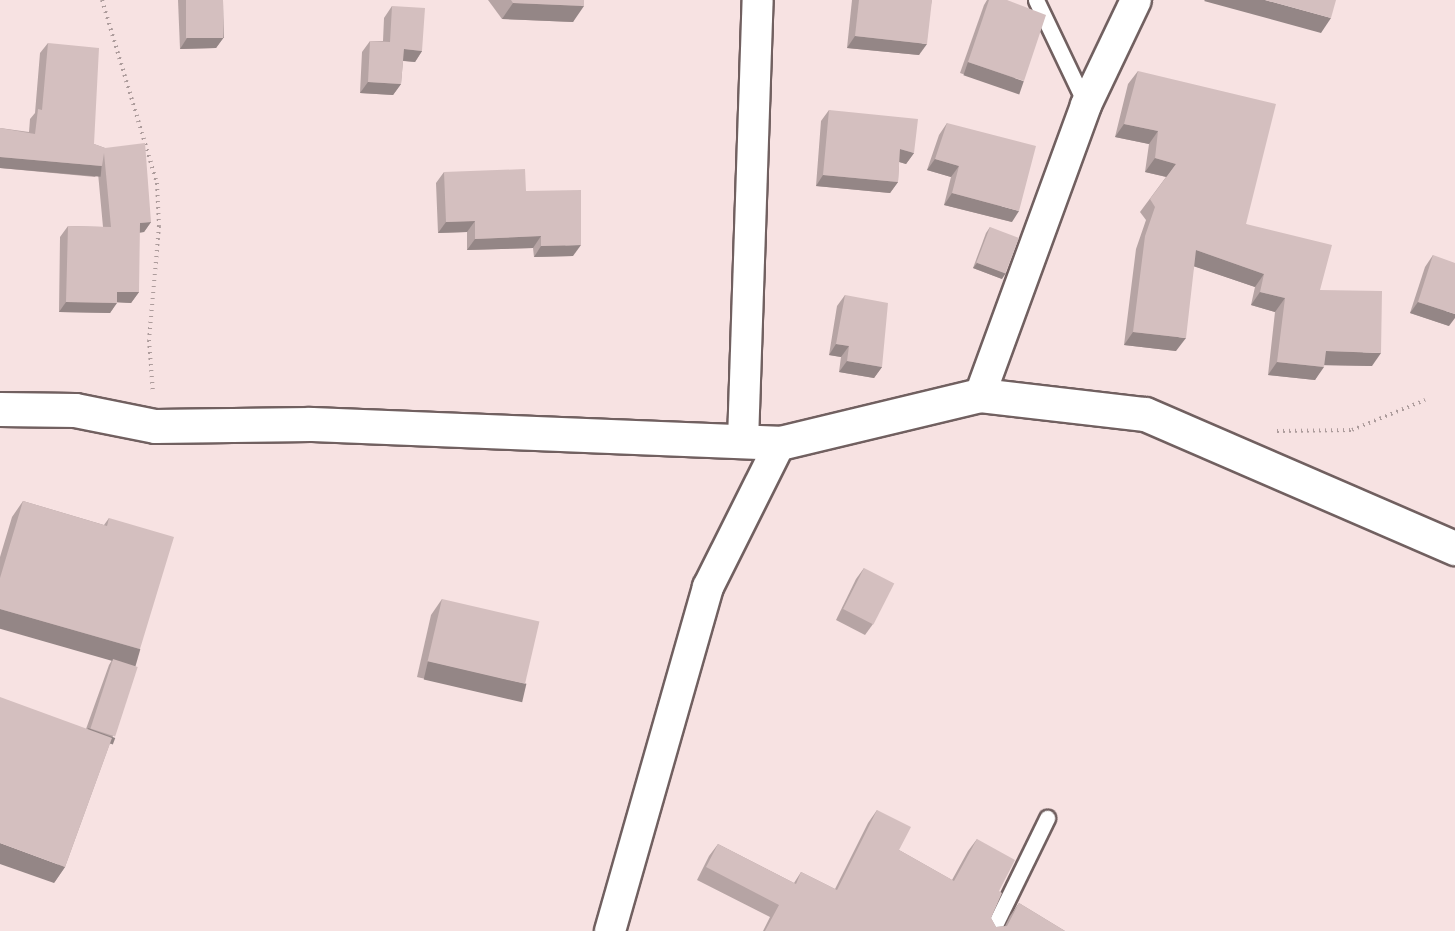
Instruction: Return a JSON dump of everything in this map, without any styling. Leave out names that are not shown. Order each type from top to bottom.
[{"type":"street","points":[[743,441],[758,0]]},
{"type":"street","points":[[980,395],[1086,105],[1136,0]]},
{"type":"street","points":[[0,409],[75,410],[155,426],[310,423],[780,443],[980,395],[1145,414],[1455,548]]},
{"type":"street","points":[[610,931],[708,587],[780,443]]},
{"type":"lane","points":[[1036,0],[1086,105]]},
{"type":"lane","points":[[992,931],[1047,818]]},
{"type":"path","points":[[102,0],[157,183],[159,226],[149,340],[155,426]]},
{"type":"path","points":[[1264,430],[1288,433],[1352,430],[1425,400]]},
{"type":"building","points":[[186,0],[223,0],[223,38],[186,38]]},
{"type":"building","points":[[511,0],[584,0],[584,6],[513,3]]},
{"type":"building","points":[[859,0],[932,0],[927,44],[855,36]]},
{"type":"building","points":[[989,0],[1007,0],[1046,15],[1024,81],[968,62]]},
{"type":"building","points":[[1265,0],[1336,0],[1331,18]]},
{"type":"building","points":[[392,6],[425,8],[422,51],[404,49],[401,84],[368,82],[370,41],[390,42]]},
{"type":"building","points":[[48,43],[99,48],[94,144],[105,148],[145,143],[151,222],[140,223],[139,292],[117,292],[117,303],[66,302],[68,226],[111,227],[104,153],[102,166],[0,157],[0,128],[35,134],[38,109],[42,110]]},
{"type":"building","points":[[1138,71],[1276,104],[1246,224],[1332,245],[1320,290],[1382,291],[1381,353],[1326,351],[1324,367],[1277,362],[1285,298],[1260,292],[1264,274],[1196,250],[1186,338],[1133,332],[1145,236],[1155,207],[1150,199],[1176,164],[1155,158],[1158,131],[1124,124]]},
{"type":"building","points":[[829,110],[918,119],[914,153],[900,149],[898,182],[823,175]]},
{"type":"building","points":[[947,123],[1036,146],[1019,211],[952,193],[959,166],[935,159]]},
{"type":"building","points":[[525,169],[526,191],[581,190],[581,245],[541,246],[541,236],[475,239],[475,221],[446,222],[444,172]]},
{"type":"building","points":[[990,227],[1019,238],[1005,274],[976,262]]},
{"type":"building","points":[[1433,255],[1455,263],[1455,314],[1418,302]]},
{"type":"building","points":[[845,295],[888,303],[882,367],[847,361],[849,346],[836,344]]},
{"type":"building","points":[[23,501],[107,526],[109,518],[174,537],[140,649],[0,609],[0,578]]},
{"type":"building","points":[[864,568],[894,583],[873,624],[843,609]]},
{"type":"building","points":[[442,599],[539,621],[525,684],[428,661]]},
{"type":"building","points":[[113,659],[138,667],[115,736],[90,728]]},
{"type":"building","points":[[0,697],[112,738],[65,867],[0,843]]},
{"type":"building","points":[[877,810],[911,827],[899,850],[954,881],[977,839],[1015,860],[999,891],[1002,893],[991,918],[996,927],[1007,926],[1019,903],[1065,931],[765,931],[779,905],[706,867],[718,844],[796,884],[801,872],[837,890]]}]
